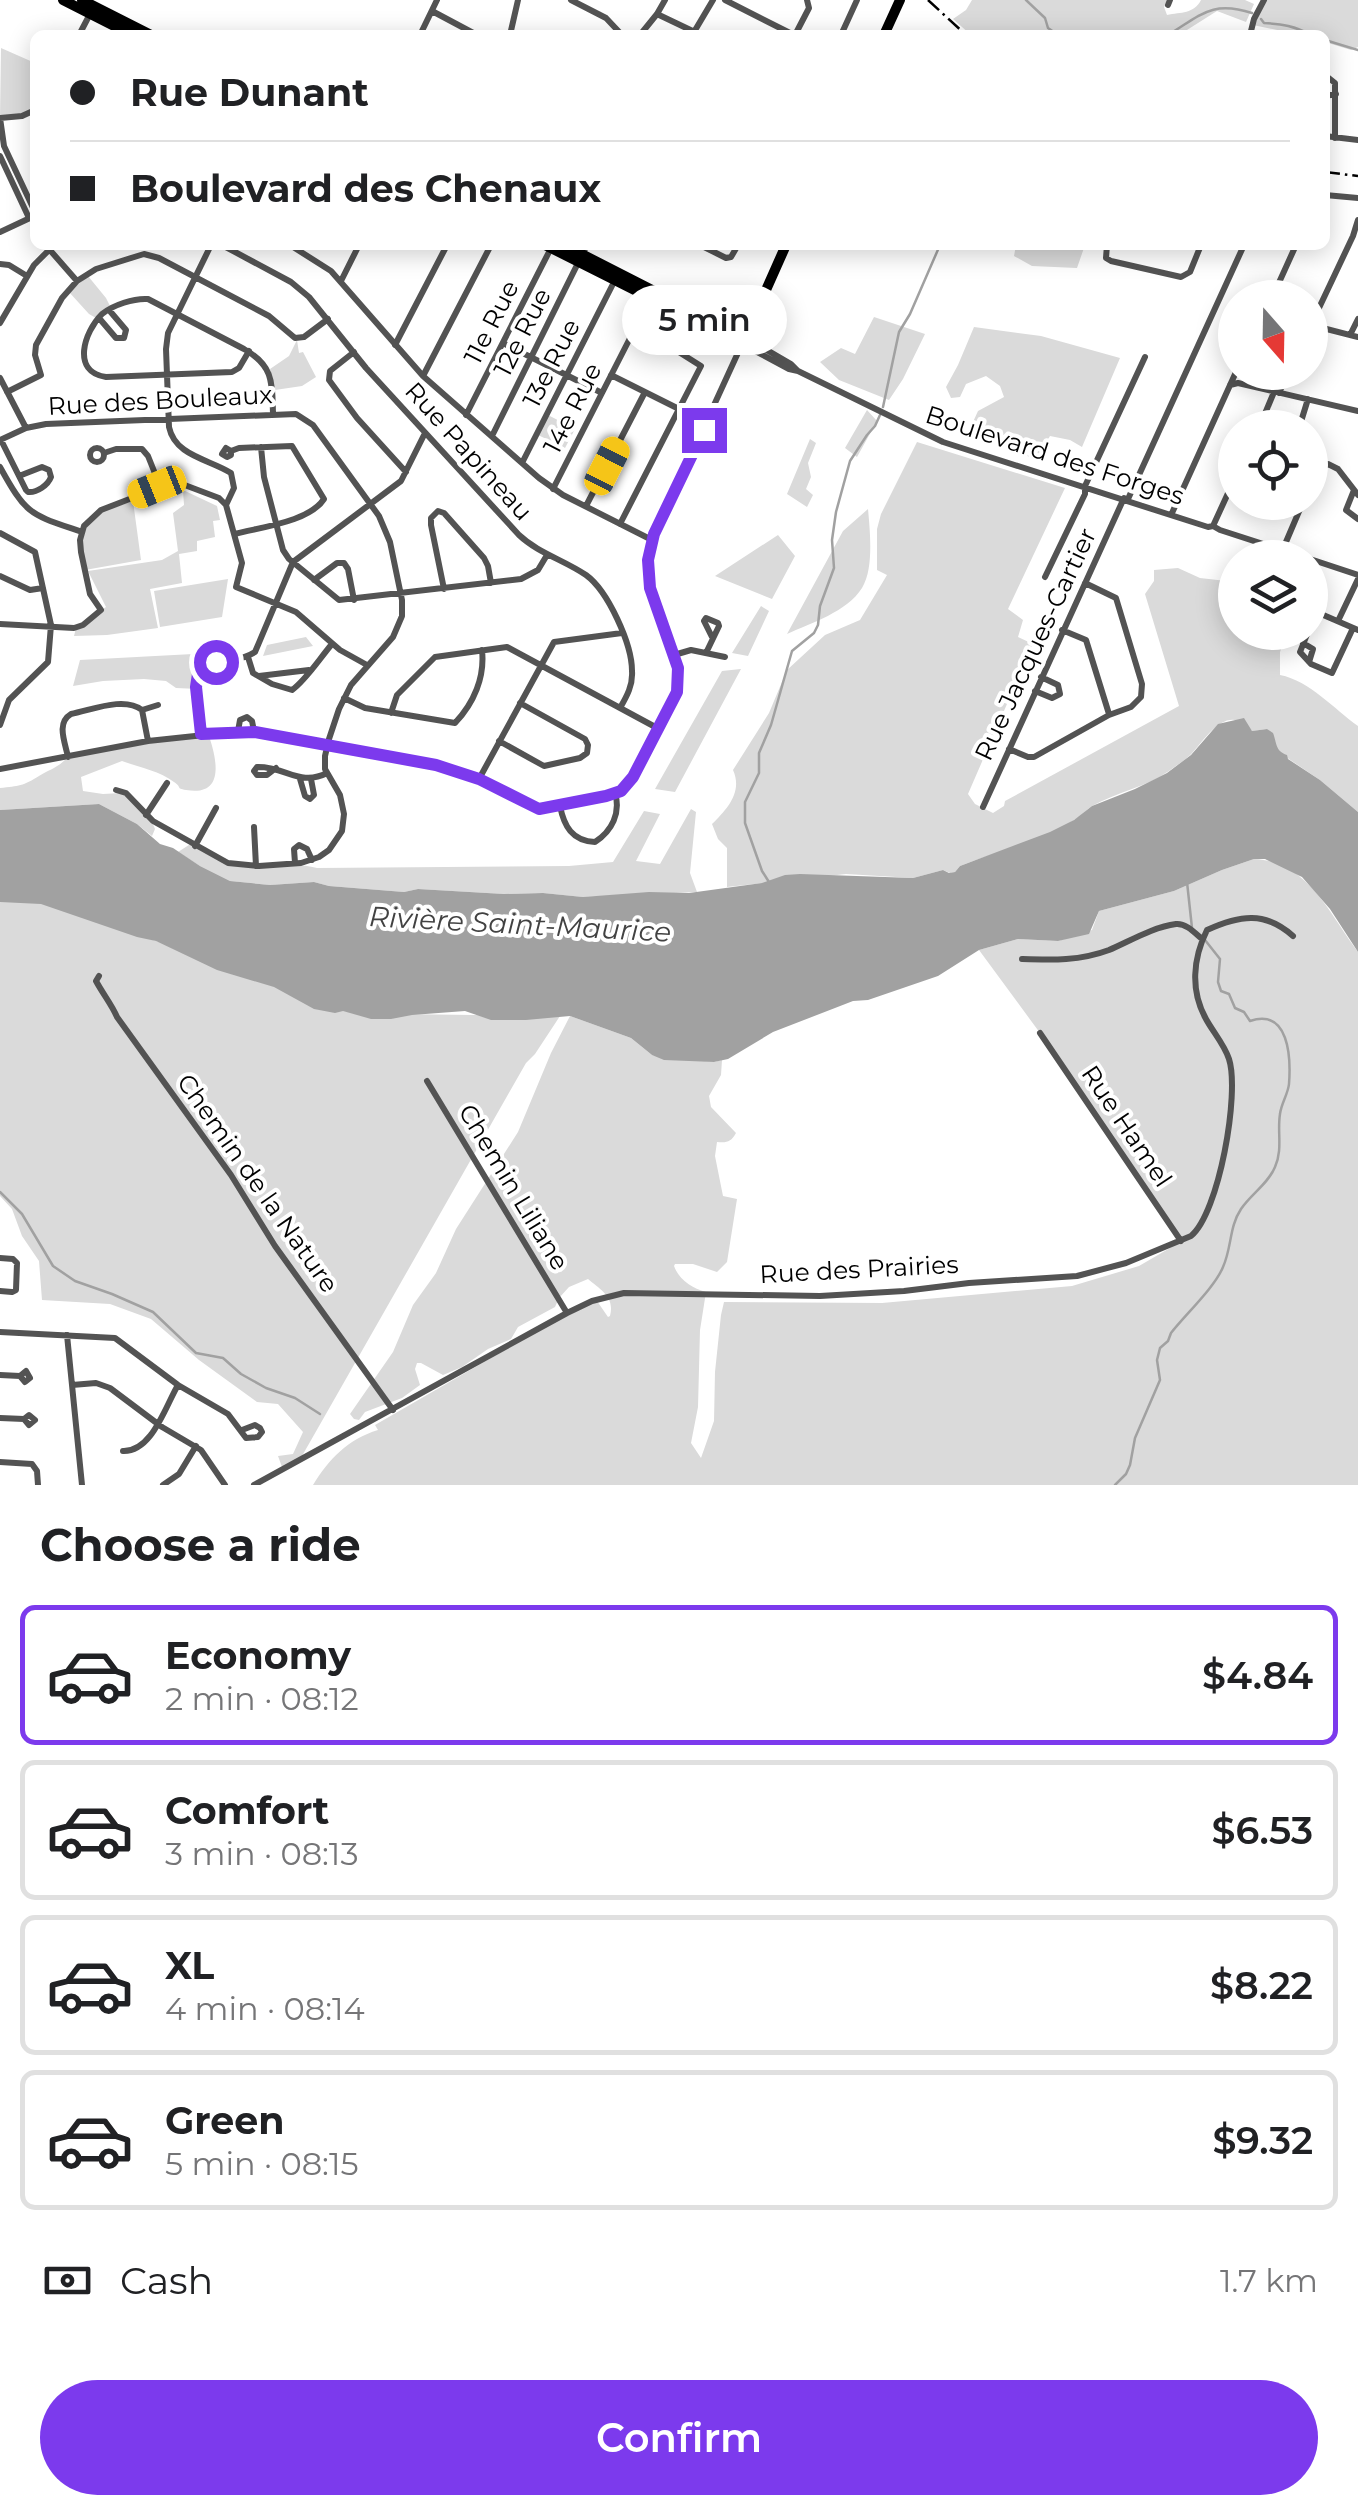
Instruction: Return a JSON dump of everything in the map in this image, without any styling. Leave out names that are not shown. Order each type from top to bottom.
[{"type":"main road","points":[[63,0],[139,30]]},
{"type":"main road","points":[[82,0],[124,30]]},
{"type":"main road","points":[[886,30],[900,0]]},
{"type":"main road","points":[[744,341],[784,250]]},
{"type":"main road","name":"Boulevard des Forges","points":[[583,254],[615,280],[652,295]]},
{"type":"main road","name":"Boulevard des Forges","points":[[583,254],[652,295],[744,341]]},
{"type":"street","points":[[422,30],[437,0]]},
{"type":"street","points":[[511,30],[518,0]]},
{"type":"street","points":[[571,0],[606,18],[617,30]]},
{"type":"street","points":[[644,30],[665,0]]},
{"type":"street","points":[[698,30],[712,0]]},
{"type":"street","points":[[726,0],[784,30]]},
{"type":"street","points":[[797,30],[808,12],[807,0]]},
{"type":"street","points":[[843,30],[856,0]]},
{"type":"street","points":[[1251,30],[1264,0]]},
{"type":"street","points":[[82,30],[92,10]]},
{"type":"street","points":[[432,11],[464,30]]},
{"type":"street","points":[[657,14],[691,30]]},
{"type":"street","points":[[1330,79],[1335,83],[1336,94],[1335,138]]},
{"type":"street","points":[[1330,95],[1336,94]]},
{"type":"street","points":[[14,177],[0,118],[30,112]]},
{"type":"street","points":[[1330,137],[1358,140]]},
{"type":"street","points":[[0,156],[30,209]]},
{"type":"street","points":[[1330,195],[1358,198]]},
{"type":"street","points":[[0,232],[30,217]]},
{"type":"street","points":[[1328,291],[1356,236],[1358,220]]},
{"type":"street","points":[[0,321],[27,276],[49,250]]},
{"type":"street","points":[[54,250],[77,281]]},
{"type":"street","points":[[208,250],[167,338],[168,418],[171,436],[178,447],[231,473],[234,485],[226,505]]},
{"type":"street","name":"Rue Papineau","points":[[231,250],[296,286],[314,302],[519,536],[599,587],[611,605],[632,671],[620,708]]},
{"type":"street","points":[[303,250],[328,268],[423,376],[553,489],[652,540]]},
{"type":"street","points":[[340,281],[356,250]]},
{"type":"street","points":[[396,345],[444,250]]},
{"type":"street","points":[[423,376],[488,250]]},
{"type":"street","name":"11e Rue","points":[[466,415],[546,250]]},
{"type":"street","points":[[710,250],[726,258],[735,250]]},
{"type":"street","points":[[1105,250],[1111,262],[1181,277],[1190,272],[1199,250]]},
{"type":"street","name":"Rue Jacques-Cartier","points":[[983,807],[1242,250]]},
{"type":"street","points":[[1280,280],[1294,250]]},
{"type":"street","points":[[8,392],[41,375],[34,355],[36,345],[59,303],[77,281],[96,270],[144,254],[159,258],[271,317],[295,338],[304,337],[328,319]]},
{"type":"street","name":"12e Rue","points":[[492,437],[583,254]]},
{"type":"street","points":[[0,264],[27,276]]},
{"type":"street","name":"13e Rue","points":[[522,463],[615,280]]},
{"type":"street","name":"14e Rue","points":[[553,489],[652,295]]},
{"type":"street","points":[[249,352],[234,372],[103,377],[92,373],[82,351],[99,318],[109,310],[144,298],[176,313],[249,352],[260,359],[272,386],[273,414]]},
{"type":"street","points":[[99,318],[114,337],[124,338],[126,330],[109,310]]},
{"type":"street","points":[[1328,330],[1354,336],[1358,320]]},
{"type":"street","points":[[620,524],[700,365],[636,325]]},
{"type":"street","points":[[0,769],[238,730],[436,765],[479,779],[536,808],[615,794],[629,783],[677,692],[674,656],[648,584],[652,540],[744,341]]},
{"type":"street","name":"Boulevard des Forges","points":[[744,341],[934,439],[1254,540]]},
{"type":"street","points":[[503,343],[602,393]]},
{"type":"street","points":[[354,352],[330,370],[329,380],[406,472]]},
{"type":"street","points":[[1044,578],[1145,358]]},
{"type":"street","points":[[611,375],[679,409]]},
{"type":"street","points":[[0,378],[26,428]]},
{"type":"street","points":[[1172,514],[1228,390]]},
{"type":"street","points":[[1268,390],[1358,411]]},
{"type":"street","points":[[586,506],[645,392]]},
{"type":"street","points":[[1268,410],[1276,392]]},
{"type":"street","points":[[1305,410],[1308,399]]},
{"type":"street","name":"Rue des Bouleaux","points":[[0,440],[26,428],[53,423],[273,414],[293,414],[308,420],[388,532],[402,594],[402,616],[396,633],[344,698],[327,744]]},
{"type":"street","points":[[201,734],[198,674],[216,662],[248,657],[256,651],[293,562],[399,483],[424,432]]},
{"type":"street","points":[[0,440],[19,476],[27,490],[32,492],[48,482],[51,475],[42,467],[19,476]]},
{"type":"street","points":[[232,450],[293,446],[324,498],[307,515],[235,534]]},
{"type":"street","points":[[261,447],[264,478],[281,546],[293,562],[338,600],[521,580],[541,566],[547,554]]},
{"type":"street","points":[[104,453],[116,449],[144,450],[160,486]]},
{"type":"street","points":[[1328,464],[1356,492],[1346,510],[1358,519]]},
{"type":"street","points":[[0,467],[28,510],[82,532]]},
{"type":"street","points":[[0,624],[77,628],[102,610],[89,589],[80,547],[86,523],[98,511],[160,486],[180,484],[219,498],[226,505],[242,565],[236,586],[296,612],[332,644],[367,665]]},
{"type":"street","points":[[444,589],[431,525],[433,514],[438,511],[484,558],[491,583]]},
{"type":"street","points":[[1213,526],[1218,515]]},
{"type":"street","points":[[0,533],[35,552],[51,627],[48,662],[9,700],[0,726]]},
{"type":"street","points":[[314,580],[337,563],[344,563],[354,600]]},
{"type":"street","name":"Boulevard des Forges","points":[[1328,566],[1358,577]]},
{"type":"street","points":[[0,576],[30,590],[43,588]]},
{"type":"street","points":[[1338,621],[1358,577]]},
{"type":"street","points":[[1009,749],[1033,757],[1109,715],[1134,706],[1141,698],[1142,686],[1116,598],[1084,583]]},
{"type":"street","points":[[1301,650],[1308,662],[1332,673],[1356,629],[1328,617]]},
{"type":"street","points":[[1062,630],[1086,640],[1109,715]]},
{"type":"street","points":[[479,779],[556,641],[622,633]]},
{"type":"street","points":[[706,653],[712,637]]},
{"type":"street","points":[[248,657],[250,670],[258,676],[292,690],[332,644]]},
{"type":"street","points":[[391,713],[396,695],[432,659],[444,654],[509,648],[659,729]]},
{"type":"street","points":[[344,698],[364,708],[450,724],[457,722],[482,678],[482,650]]},
{"type":"street","points":[[674,656],[690,650],[726,657]]},
{"type":"street","points":[[258,676],[309,670]]},
{"type":"street","points":[[1035,692],[1052,698],[1060,693],[1057,684],[1041,678]]},
{"type":"street","points":[[68,757],[62,725],[67,716],[126,703],[142,710],[148,742]]},
{"type":"street","points":[[499,742],[544,766],[582,758],[587,752],[585,739],[520,703]]},
{"type":"street","points":[[142,710],[158,705]]},
{"type":"street","points":[[238,730],[240,721],[247,717],[254,732]]},
{"type":"street","points":[[116,790],[127,794],[146,816],[228,863],[256,866],[312,860],[332,847],[344,824],[342,799],[324,764],[327,744]]},
{"type":"street","points":[[276,768],[311,780],[327,773]]},
{"type":"street","points":[[300,778],[308,799],[314,796],[311,780]]},
{"type":"street","points":[[146,816],[168,783]]},
{"type":"street","points":[[560,806],[566,828],[581,840],[595,842],[606,833],[618,812],[615,794]]},
{"type":"street","points":[[195,846],[216,808]]},
{"type":"street","points":[[254,828],[256,866]]},
{"type":"street","points":[[295,863],[294,849],[299,845],[307,849],[312,860]]},
{"type":"street","points":[[1181,1241],[1198,1229],[1215,1192],[1232,1101],[1228,1057],[1204,1016],[1195,984],[1202,939],[1207,930],[1248,917],[1279,924],[1293,936]]},
{"type":"street","points":[[1022,959],[1081,958],[1177,924],[1202,939]]},
{"type":"street","name":"Chemin de la Nature","points":[[98,976],[96,981],[117,1018],[393,1410]]},
{"type":"street","name":"Rue Hamel","points":[[1040,1034],[1181,1241]]},
{"type":"street","name":"Chemin Liliane","points":[[427,1081],[567,1313]]},
{"type":"street","name":"Rue des Prairies","points":[[254,1485],[567,1313],[604,1297],[636,1292],[820,1296],[1066,1277],[1110,1268],[1181,1241]]},
{"type":"street","points":[[0,1258],[17,1263],[16,1290],[0,1291]]},
{"type":"street","points":[[0,1332],[116,1338],[178,1386],[228,1414],[242,1430]]},
{"type":"street","points":[[67,1335],[82,1485]]},
{"type":"street","points":[[0,1375],[20,1376]]},
{"type":"street","points":[[72,1385],[108,1386],[157,1424],[196,1446],[225,1485]]},
{"type":"street","points":[[123,1451],[133,1451],[144,1444],[178,1386]]},
{"type":"street","points":[[0,1418],[24,1420]]},
{"type":"street","points":[[163,1485],[181,1472],[196,1446]]},
{"type":"street","points":[[0,1462],[32,1464],[38,1485]]},
{"type":"shaded area","points":[[972,0],[1167,0],[1167,15],[1191,10],[1201,0],[1245,0],[1254,4],[1246,22],[1217,11],[1187,30],[965,30],[953,19]]},
{"type":"shaded area","points":[[1265,0],[1358,0],[1358,47],[1351,50],[1330,44],[1330,30],[1277,30],[1253,25]]},
{"type":"shaded area","points":[[1,48],[30,61],[30,109],[0,118]]},
{"type":"shaded area","points":[[1015,250],[1083,250],[1077,268],[1032,266],[1014,256]]},
{"type":"shaded area","points":[[88,276],[110,306],[96,318],[69,292]]},
{"type":"shaded area","points":[[874,317],[925,334],[889,400],[839,380],[820,362],[841,348],[855,354]]},
{"type":"shaded area","points":[[974,327],[1041,336],[1120,358],[1082,447],[1050,436],[1037,458],[1013,447],[986,442],[973,422],[978,411],[1004,397],[1000,386],[986,376],[966,384],[960,397],[951,398],[946,387]]},
{"type":"shaded area","points":[[297,340],[299,353],[303,352],[316,377],[302,386],[275,390],[270,369],[289,356]]},
{"type":"shaded area","points":[[867,410],[877,421],[857,457],[845,448]]},
{"type":"shaded area","points":[[548,415],[575,429],[565,448],[538,435]]},
{"type":"shaded area","points":[[810,439],[816,443],[808,463],[811,477],[806,489],[813,495],[807,507],[787,494]]},
{"type":"shaded area","points":[[917,442],[1065,488],[1008,609],[1023,620],[1018,637],[1033,644],[968,794],[975,804],[993,813],[1005,801],[1179,706],[1145,594],[1154,581],[1154,570],[1178,568],[1200,578],[1218,580],[1218,650],[1281,650],[1280,675],[1312,689],[1358,726],[1358,812],[1280,753],[1267,729],[1252,731],[1235,720],[1212,730],[1188,757],[1160,777],[1092,806],[1049,833],[960,866],[955,872],[943,870],[913,878],[846,874],[727,887],[727,848],[712,824],[735,793],[733,770],[769,713],[787,670],[825,635],[860,620],[887,575],[877,570],[881,514]]},
{"type":"shaded area","points":[[183,490],[217,506],[220,520],[213,521],[215,537],[197,541],[197,551],[179,554],[182,583],[150,589],[158,628],[74,636],[76,628],[106,607],[88,571],[162,560],[178,551],[173,513],[184,505]]},
{"type":"shaded area","points":[[133,501],[141,560],[85,570],[81,530],[94,514]]},
{"type":"shaded area","points":[[868,509],[870,560],[862,588],[838,610],[787,634],[843,531]]},
{"type":"shaded area","points":[[778,535],[795,556],[772,599],[715,576]]},
{"type":"shaded area","points":[[228,579],[222,617],[160,627],[154,591]]},
{"type":"shaded area","points":[[761,606],[769,611],[748,656],[732,653]]},
{"type":"shaded area","points":[[306,637],[313,646],[263,656],[267,645]]},
{"type":"shaded area","points":[[212,653],[216,661],[201,675],[198,689],[176,688],[166,681],[144,679],[73,686],[80,660]]},
{"type":"shaded area","points":[[741,669],[675,792],[655,789],[722,671]]},
{"type":"shaded area","points":[[208,733],[215,773],[208,787],[199,791],[181,789],[162,775],[122,761],[81,777],[83,791],[122,793],[150,817],[155,829],[152,836],[99,804],[0,810],[0,788],[29,782],[67,758]]},
{"type":"shaded area","points":[[691,809],[696,812],[690,873],[697,892],[583,897],[418,889],[404,892],[314,882],[270,885],[230,881],[178,852],[192,843],[228,861],[260,866],[569,866],[613,862],[644,811],[660,814],[636,861],[660,864]]},
{"type":"shaded area","points":[[1254,859],[1273,862],[1303,880],[1316,892],[1358,952],[1358,1485],[313,1485],[340,1451],[378,1430],[375,1425],[569,1313],[597,1301],[610,1316],[609,1299],[588,1279],[569,1287],[555,1307],[518,1327],[511,1339],[462,1367],[443,1375],[417,1363],[420,1385],[402,1398],[365,1412],[359,1420],[350,1414],[393,1352],[413,1305],[436,1273],[456,1229],[518,1132],[570,1016],[631,1038],[652,1055],[722,1060],[721,1075],[709,1096],[711,1107],[736,1133],[728,1141],[717,1142],[715,1156],[723,1196],[737,1199],[727,1262],[717,1272],[693,1264],[674,1266],[687,1283],[706,1292],[700,1330],[698,1407],[691,1443],[701,1458],[714,1421],[715,1372],[724,1302],[882,1303],[1072,1286],[1139,1266],[1182,1241],[1065,1067],[979,950],[1018,939],[1058,941],[1092,930],[1099,911],[1174,891]]},
{"type":"shaded area","points":[[0,898],[33,899],[162,943],[204,963],[397,1014],[560,1016],[526,1063],[302,1456],[282,1467],[278,1456],[293,1454],[303,1432],[278,1404],[257,1402],[151,1319],[110,1304],[42,1300],[39,1261],[22,1236],[12,1209],[0,1196]]},
{"type":"water","name":"Rivière Saint-Maurice","points":[[1244,718],[1252,731],[1267,729],[1273,733],[1278,749],[1288,759],[1358,812],[1358,952],[1330,909],[1302,877],[1265,859],[1254,859],[1174,891],[1099,911],[1089,934],[1058,941],[1018,939],[979,950],[938,976],[868,1000],[853,1001],[773,1032],[728,1059],[714,1062],[664,1060],[631,1038],[570,1016],[491,1020],[465,1011],[371,1019],[343,1011],[314,1009],[274,987],[217,970],[156,941],[41,904],[0,902],[0,810],[99,804],[137,824],[160,844],[230,881],[270,885],[314,882],[404,892],[418,889],[583,897],[689,893],[800,874],[913,878],[943,870],[949,873],[1050,832],[1092,806],[1167,773],[1191,755],[1218,724]]},
{"type":"waterway","points":[[1026,0],[1045,18],[1051,30]]},
{"type":"waterway","points":[[1176,30],[1217,9],[1252,13]]},
{"type":"waterway","points":[[1261,19],[1264,23],[1301,30]]},
{"type":"waterway","points":[[1330,42],[1358,50]]},
{"type":"waterway","points":[[883,407],[899,332],[938,250]]},
{"type":"waterway","points":[[769,882],[745,823],[745,802],[759,773],[759,753],[792,651],[818,625],[820,606],[834,568],[836,512],[850,461],[880,415]]},
{"type":"waterway","points":[[1187,882],[1192,928]]},
{"type":"waterway","points":[[1115,1485],[1130,1465],[1135,1438],[1160,1380],[1160,1348],[1219,1275],[1237,1216],[1272,1173],[1279,1154],[1280,1114],[1289,1084],[1285,1038],[1273,1022],[1250,1021],[1235,1008],[1229,994],[1221,991],[1220,959],[1205,940]]},
{"type":"waterway","points":[[0,1192],[22,1214],[53,1266],[75,1281],[153,1312],[196,1353],[223,1358],[241,1374],[320,1414]]},
{"type":"railway","points":[[928,0],[961,30]]},
{"type":"railway","points":[[1330,173],[1358,176]]},
{"type":"route","points":[[216,662],[198,674],[196,683],[201,734],[255,732],[436,765],[479,779],[539,809],[619,792],[633,777],[677,692],[678,668],[650,588],[648,560],[654,534],[704,430]]}]
